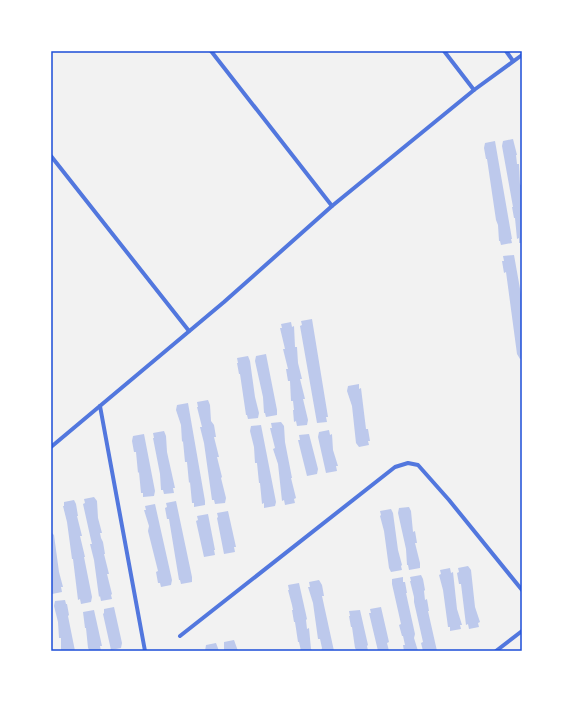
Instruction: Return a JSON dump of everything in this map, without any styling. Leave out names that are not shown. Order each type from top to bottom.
[{"type":"street","points":[[211,51],[332,206]]},
{"type":"street","points":[[444,51],[474,90]]},
{"type":"street","points":[[506,51],[514,61]]},
{"type":"street","points":[[51,446],[189,331],[332,206],[474,90],[522,55]]},
{"type":"street","points":[[51,156],[189,331]]},
{"type":"street","points":[[100,406],[145,651]]},
{"type":"street","points":[[180,636],[395,467],[408,463],[418,465],[522,590]]},
{"type":"street","points":[[496,651],[522,631]]},
{"type":"building","points":[[513,139],[517,155],[517,164],[519,164],[520,185],[522,184],[522,243],[519,243],[519,238],[517,239],[515,218],[502,146],[503,141]]},
{"type":"building","points":[[495,141],[512,239],[512,243],[501,245],[499,241],[498,225],[484,148],[485,143]]},
{"type":"building","points":[[514,255],[522,300],[522,358],[520,359],[517,354],[506,272],[504,273],[502,261],[504,261],[503,256]]},
{"type":"building","points":[[312,319],[328,417],[326,417],[327,422],[317,423],[300,326],[302,325],[301,321]]},
{"type":"building","points":[[291,322],[292,327],[294,326],[295,347],[297,347],[298,363],[302,379],[300,379],[305,399],[303,399],[308,420],[307,425],[297,426],[296,421],[294,422],[293,401],[291,401],[290,381],[288,381],[286,369],[288,369],[283,349],[285,349],[280,328],[282,328],[281,324]]},
{"type":"building","points":[[266,354],[277,415],[266,417],[255,361],[256,356]]},
{"type":"building","points":[[248,356],[259,413],[258,418],[248,419],[246,415],[237,358]]},
{"type":"building","points":[[359,384],[359,389],[361,388],[366,429],[368,429],[370,441],[368,441],[369,445],[359,447],[356,443],[352,406],[347,391],[348,386]]},
{"type":"building","points":[[208,400],[210,405],[211,421],[214,425],[216,437],[214,437],[226,498],[225,503],[215,504],[214,500],[212,500],[204,443],[200,427],[202,427],[197,407],[197,402]]},
{"type":"building","points":[[188,403],[205,501],[205,505],[194,507],[194,503],[192,503],[187,462],[185,462],[181,425],[176,410],[177,405]]},
{"type":"building","points":[[281,422],[284,426],[291,478],[296,498],[294,499],[295,503],[285,505],[284,500],[282,501],[278,464],[273,449],[275,448],[270,428],[272,428],[271,423]]},
{"type":"building","points":[[261,425],[276,502],[275,506],[264,508],[264,503],[262,504],[257,463],[255,463],[254,447],[250,431],[251,426]]},
{"type":"building","points":[[329,430],[330,435],[332,434],[333,450],[338,466],[336,466],[337,471],[326,473],[318,437],[319,432]]},
{"type":"building","points":[[164,431],[175,488],[173,488],[174,493],[164,494],[163,490],[161,490],[160,474],[153,433]]},
{"type":"building","points":[[144,434],[155,491],[154,496],[143,497],[143,493],[141,493],[136,452],[134,452],[132,441],[133,436]]},
{"type":"building","points":[[309,434],[318,469],[317,474],[307,476],[298,440],[300,440],[299,435]]},
{"type":"building","points":[[94,497],[97,501],[98,518],[102,533],[100,533],[103,542],[104,554],[109,574],[107,574],[112,594],[112,599],[101,601],[100,596],[99,597],[94,560],[90,544],[92,544],[83,504],[85,503],[84,499]]},
{"type":"building","points":[[74,500],[82,536],[80,536],[92,597],[91,602],[81,604],[80,599],[78,600],[73,559],[63,506],[64,502]]},
{"type":"building","points":[[176,501],[192,577],[192,582],[181,584],[179,580],[169,519],[167,519],[165,508],[167,507],[166,503]]},
{"type":"building","points":[[155,504],[172,580],[171,585],[161,587],[160,583],[158,583],[156,572],[158,571],[148,531],[149,526],[144,510],[146,510],[145,506]]},
{"type":"building","points":[[409,507],[411,511],[413,532],[415,531],[417,543],[415,543],[420,568],[409,570],[398,513],[399,508]]},
{"type":"building","points":[[391,509],[393,513],[402,570],[391,572],[389,568],[380,511]]},
{"type":"building","points":[[228,511],[236,547],[234,547],[235,552],[224,554],[217,513]]},
{"type":"building","points":[[208,514],[215,555],[204,557],[196,521],[198,520],[197,516]]},
{"type":"building","points":[[51,532],[54,535],[59,572],[63,587],[61,587],[62,592],[52,594]]},
{"type":"building","points":[[468,566],[471,570],[475,607],[480,622],[478,623],[479,627],[469,629],[468,624],[466,625],[461,584],[459,584],[457,573],[459,572],[458,568]]},
{"type":"building","points":[[450,568],[451,573],[453,572],[457,609],[462,625],[460,625],[461,629],[450,631],[439,575],[441,574],[440,570]]},
{"type":"building","points":[[421,575],[425,590],[425,600],[427,599],[428,611],[437,651],[423,651],[421,643],[423,642],[410,577]]},
{"type":"building","points":[[403,577],[415,634],[414,638],[418,651],[404,651],[403,645],[405,645],[399,625],[401,624],[392,584],[392,579]]},
{"type":"building","points":[[319,580],[322,585],[324,596],[322,596],[334,651],[321,651],[322,648],[320,639],[318,639],[313,603],[308,587],[310,587],[309,582]]},
{"type":"building","points":[[299,583],[307,619],[307,629],[309,628],[311,649],[313,651],[301,651],[298,642],[288,585]]},
{"type":"building","points":[[65,600],[75,651],[61,651],[61,638],[59,638],[58,622],[54,606],[55,601]]},
{"type":"building","points":[[114,607],[122,643],[121,648],[111,650],[103,614],[104,609]]},
{"type":"building","points":[[381,607],[389,642],[387,643],[389,651],[378,651],[369,613],[371,613],[370,609]]},
{"type":"building","points":[[94,610],[102,646],[100,646],[101,651],[90,651],[88,648],[83,612]]},
{"type":"building","points":[[360,610],[368,651],[357,651],[355,648],[349,611]]},
{"type":"building","points":[[234,640],[238,651],[224,651],[224,642]]},
{"type":"building","points":[[216,643],[219,651],[205,651],[206,645]]}]
